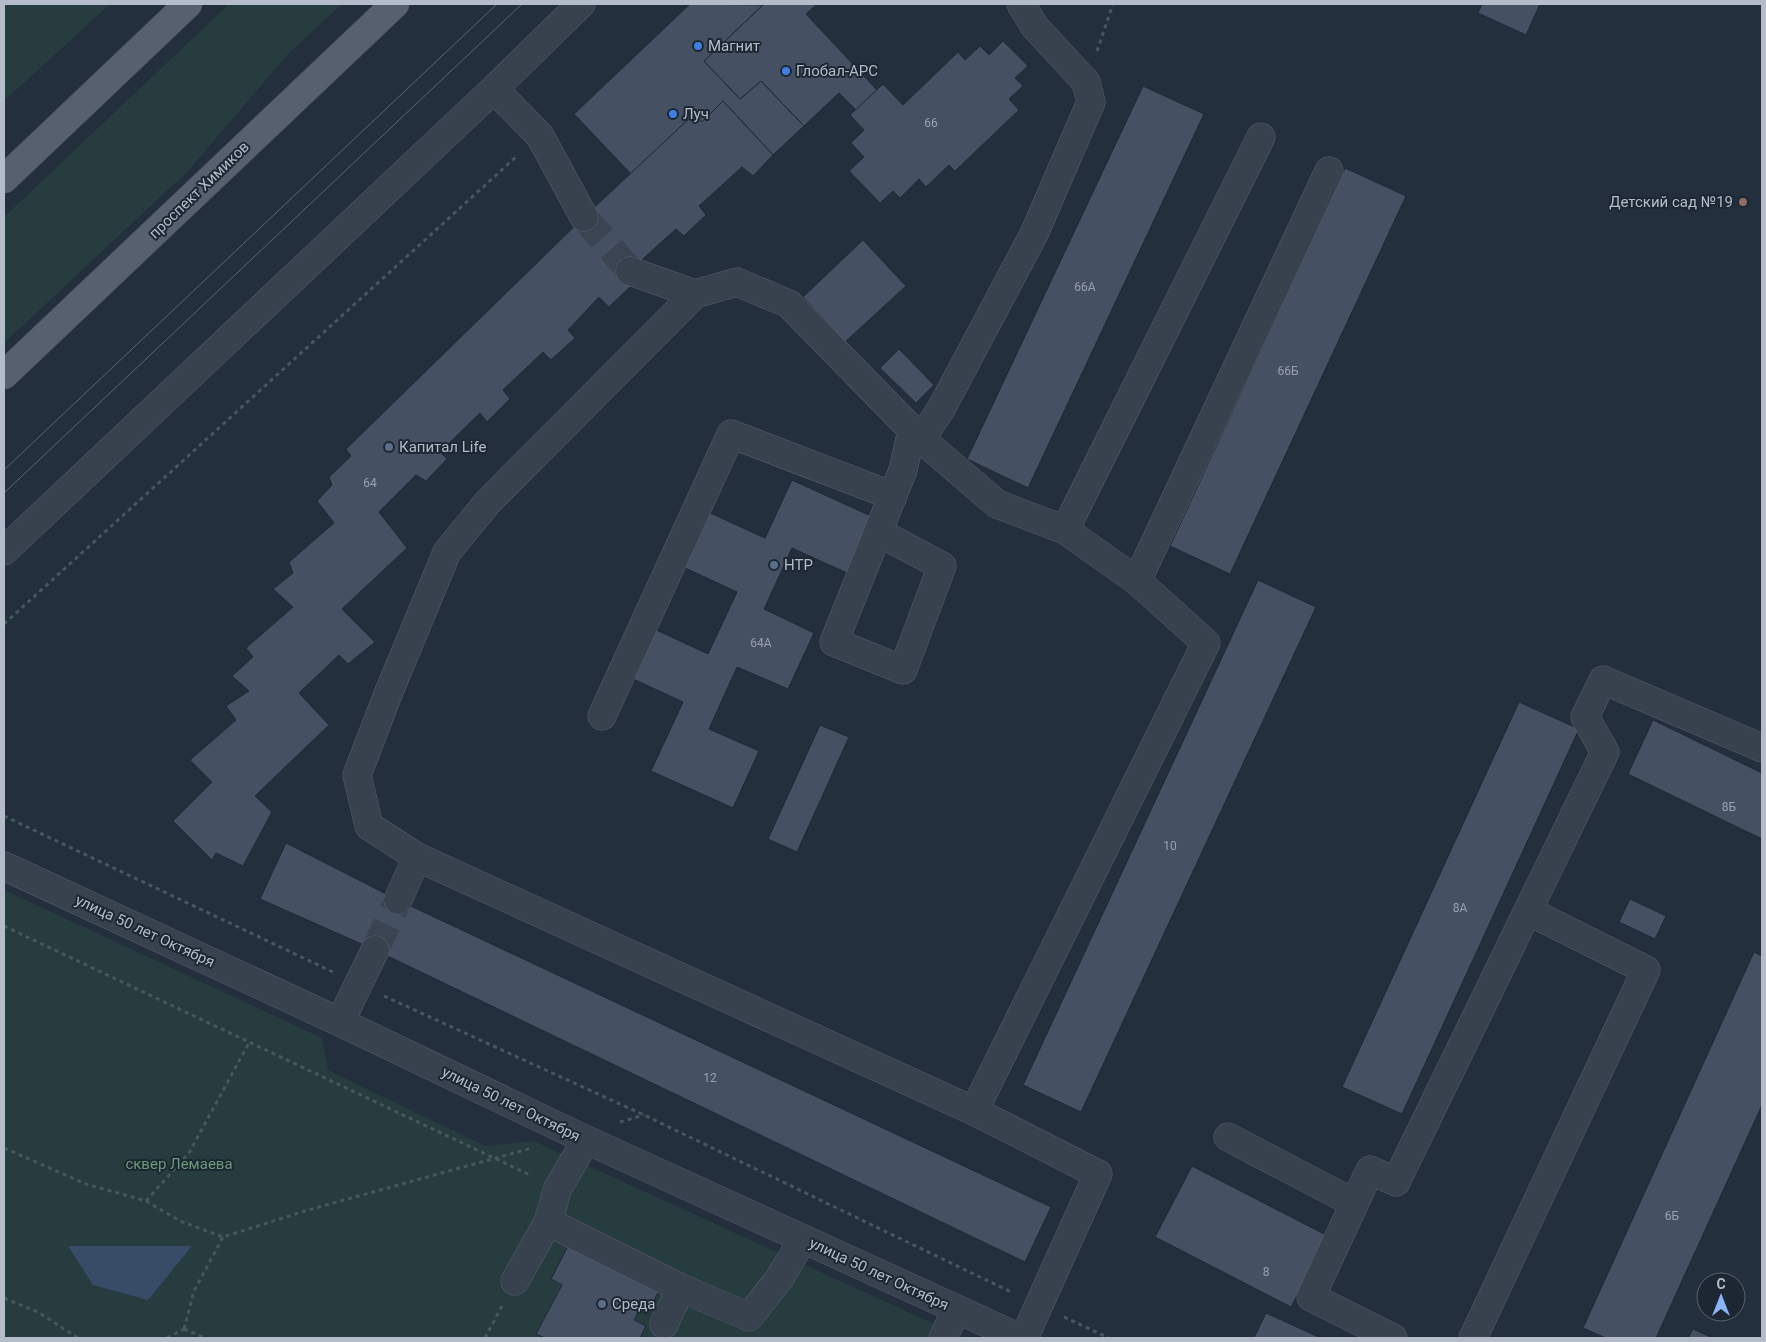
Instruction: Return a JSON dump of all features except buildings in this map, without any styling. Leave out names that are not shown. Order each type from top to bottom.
[{"type":"main road","points":[[4,179],[188,4]]},
{"type":"main road","name":"проспект Химиков","points":[[4,375],[395,4]]},
{"type":"street","points":[[4,551],[494,89],[581,4]]},
{"type":"street","points":[[878,532],[942,566],[903,670],[834,642],[916,435],[941,409],[1034,234],[1091,102],[1086,82],[1035,27],[1021,4]]},
{"type":"street","points":[[494,89],[540,136],[584,217]]},
{"type":"street","points":[[1065,530],[1261,137]]},
{"type":"street","points":[[1137,581],[1329,171]]},
{"type":"street","points":[[630,271],[695,294]]},
{"type":"street","points":[[974,1110],[1206,643],[1137,581],[1065,530],[997,504],[916,435],[789,304],[738,282],[695,294],[488,502],[447,552],[388,694],[357,775],[369,826],[417,857],[974,1110],[1098,1174],[1024,1338]]},
{"type":"street","points":[[602,716],[731,434],[893,496]]},
{"type":"street","points":[[1394,1338],[1311,1297],[1370,1170],[1396,1182],[1605,752],[1585,717],[1602,680],[1762,748]]},
{"type":"street","points":[[398,900],[417,857]]},
{"type":"street","name":"улица 50 лет Октября","points":[[4,866],[340,1022],[582,1138],[1020,1338]]},
{"type":"street","points":[[1473,1338],[1646,970],[1528,910]]},
{"type":"street","points":[[340,1022],[375,950]]},
{"type":"street","points":[[1228,1137],[1354,1203]]},
{"type":"street","points":[[515,1281],[548,1222],[558,1188],[582,1138]]},
{"type":"street","points":[[548,1222],[681,1288],[750,1317],[779,1280],[803,1239]]},
{"type":"street","points":[[664,1324],[681,1288]]},
{"type":"street","points":[[943,1338],[957,1309]]},
{"type":"path","points":[[1086,82],[1113,4]]},
{"type":"path","points":[[4,624],[540,136]]},
{"type":"path","points":[[4,816],[358,984],[644,1115],[1109,1338]]},
{"type":"path","points":[[4,926],[558,1188]]},
{"type":"path","points":[[146,1202],[189,1153],[250,1041]]},
{"type":"path","points":[[4,1148],[86,1184],[146,1202],[180,1221],[223,1237],[493,1158],[582,1138],[644,1115]]},
{"type":"path","points":[[167,1338],[184,1328],[194,1291],[223,1237]]},
{"type":"path","points":[[486,1338],[515,1281]]},
{"type":"path","points":[[4,1298],[38,1312],[78,1338]]},
{"type":"path","points":[[184,1328],[205,1338]]},
{"type":"green space","points":[[4,4],[110,4],[4,101]]},
{"type":"green space","points":[[229,4],[342,4],[288,54],[189,170],[4,343],[4,217]]},
{"type":"green space","name":"сквер Лемаева","points":[[4,890],[322,1038],[328,1070],[485,1146],[534,1141],[965,1338],[4,1338]]},
{"type":"water","points":[[68,1246],[192,1246],[148,1300],[93,1285]]},
{"type":"tunnel","points":[[584,217],[630,271]]},
{"type":"tunnel","points":[[375,950],[398,900]]},
{"type":"tram line","points":[[4,470],[497,4]]},
{"type":"tram line","points":[[4,493],[522,4]]},
{"type":"place","name":"Магнит","points":[[698,46]]},
{"type":"place","name":"Глобал-АРС","points":[[786,71]]},
{"type":"place","name":"Луч","points":[[673,114]]},
{"type":"place","name":"Детский сад №19","points":[[1743,202]]},
{"type":"place","name":"Капитал Life","points":[[389,447]]},
{"type":"place","name":"НТР","points":[[774,565]]},
{"type":"place","name":"Среда","points":[[602,1304]]}]
